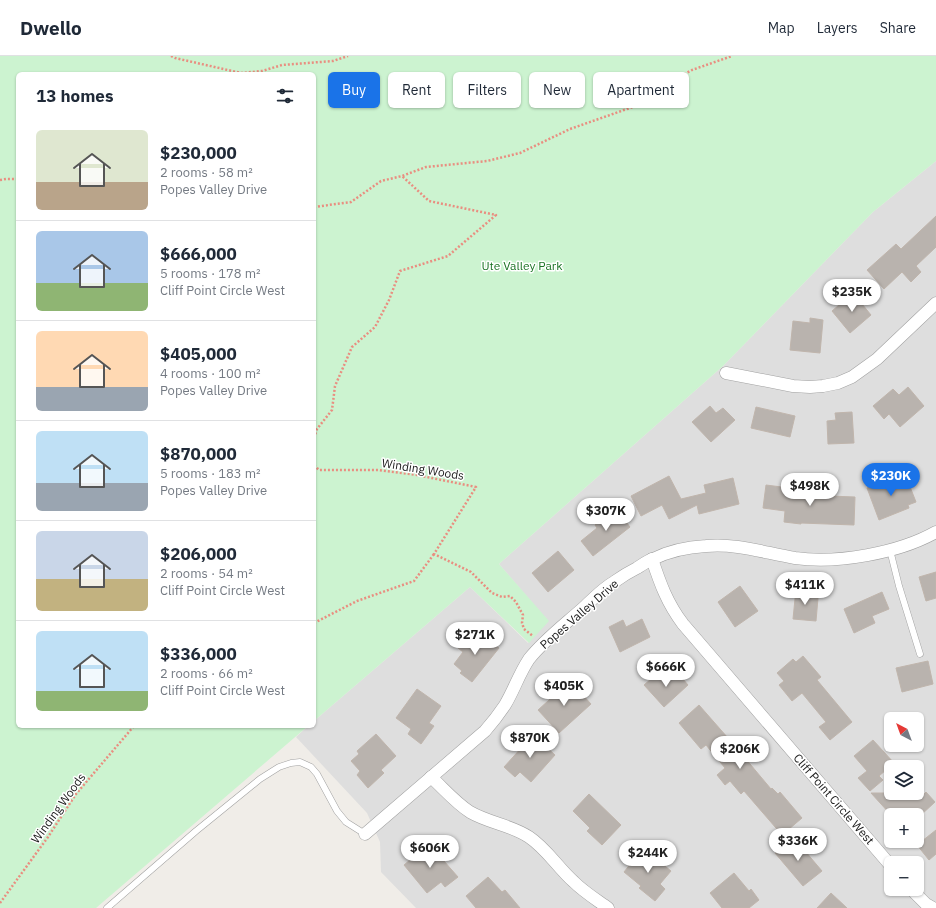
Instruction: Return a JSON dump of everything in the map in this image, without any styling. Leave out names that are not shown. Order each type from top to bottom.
[{"type":"street","points":[[726,372],[794,386],[810,387],[838,383],[852,377],[877,359],[936,303]]},
{"type":"street","name":"Popes Valley Drive","points":[[365,834],[485,731],[506,704],[519,676],[542,644],[612,582],[652,559],[671,552],[690,548],[723,546],[740,547],[797,558],[835,560],[890,550],[916,542],[936,532]]},
{"type":"street","name":"Cliff Point Circle West","points":[[652,559],[668,600],[674,612],[683,624],[884,858]]},
{"type":"street","points":[[431,777],[470,812],[519,831],[541,846],[574,883],[608,908]]},
{"type":"street","points":[[918,896],[926,904],[933,908]]},
{"type":"lane","points":[[890,550],[899,586],[920,654]]},
{"type":"lane","points":[[107,908],[196,831],[260,779],[291,763],[300,762],[311,767],[317,774],[337,811],[346,822],[365,834]]},
{"type":"path","points":[[171,56],[237,72]]},
{"type":"path","points":[[262,72],[282,65],[333,62],[348,56]]},
{"type":"path","points":[[316,207],[351,202],[381,181],[402,176],[426,167],[487,161],[520,153],[570,129],[647,102],[670,82],[692,70],[732,56]]},
{"type":"path","points":[[316,432],[332,410],[335,386],[352,347],[376,327],[389,300],[400,271],[448,256],[496,215],[430,201],[402,176]]},
{"type":"path","points":[[0,180],[16,179]]},
{"type":"path","name":"Winding Woods","points":[[316,467],[319,470],[378,470],[417,475],[476,487],[434,554],[414,581],[357,601],[316,622]]},
{"type":"path","points":[[434,554],[471,572],[492,593],[502,597],[510,596],[516,602],[523,614],[522,623],[524,629],[542,644]]},
{"type":"path","name":"Winding Woods","points":[[0,902],[48,837],[76,794],[132,728]]},
{"type":"shaded area","points":[[936,161],[936,908],[416,908],[381,872],[380,842],[367,813],[296,737],[306,728],[316,728],[316,719],[470,587],[528,643],[548,621],[499,564],[723,366],[873,212]]},
{"type":"green space","name":"Ute Valley Park","points":[[0,56],[936,56],[936,161],[873,212],[723,366],[499,564],[549,621],[529,643],[470,587],[316,719],[316,72],[16,72],[16,728],[306,728],[96,908],[0,908]]},
{"type":"building","points":[[936,216],[936,247],[916,266],[921,272],[911,282],[902,272],[884,289],[867,270],[896,244],[901,249]]},
{"type":"building","points":[[853,293],[871,315],[850,333],[832,311]]},
{"type":"building","points":[[810,318],[823,320],[820,353],[790,350],[793,321],[810,323]]},
{"type":"building","points":[[908,387],[924,406],[900,427],[889,414],[884,419],[873,406],[893,389],[899,395]]},
{"type":"building","points":[[710,406],[716,413],[723,408],[735,420],[711,442],[692,422]]},
{"type":"building","points":[[756,407],[795,416],[790,437],[751,428]]},
{"type":"building","points":[[852,412],[854,443],[828,444],[827,421],[836,420],[835,413]]},
{"type":"building","points":[[669,476],[681,499],[706,493],[704,485],[733,478],[739,504],[699,514],[697,505],[669,519],[662,505],[641,516],[631,496]]},
{"type":"building","points":[[896,476],[898,483],[907,479],[916,502],[908,505],[909,508],[879,520],[867,488]]},
{"type":"building","points":[[766,485],[805,490],[804,495],[855,497],[854,525],[801,524],[784,522],[785,511],[763,508]]},
{"type":"building","points":[[615,508],[630,527],[593,556],[581,541],[597,528],[595,525]]},
{"type":"building","points":[[558,551],[574,570],[548,592],[532,573]]},
{"type":"building","points":[[936,572],[936,598],[926,601],[919,577]]},
{"type":"building","points":[[740,586],[758,611],[735,627],[718,602]]},
{"type":"building","points":[[796,589],[811,590],[810,597],[818,598],[816,621],[793,619]]},
{"type":"building","points":[[882,592],[889,609],[872,616],[875,623],[854,633],[844,609]]},
{"type":"building","points":[[642,619],[650,637],[620,652],[609,627],[623,620],[626,627]]},
{"type":"building","points":[[478,631],[499,648],[472,682],[460,673],[462,671],[454,664],[463,652],[458,648],[465,639],[470,642]]},
{"type":"building","points":[[803,656],[821,677],[817,680],[852,722],[830,740],[819,727],[826,722],[802,693],[792,701],[779,685],[784,681],[777,673],[793,659],[796,662]]},
{"type":"building","points":[[928,661],[933,684],[902,692],[896,668]]},
{"type":"building","points":[[677,672],[688,685],[664,707],[644,685],[658,673],[666,682]]},
{"type":"building","points":[[570,681],[591,704],[559,733],[538,710]]},
{"type":"building","points":[[417,689],[441,706],[429,723],[434,726],[421,744],[408,734],[411,729],[396,718]]},
{"type":"building","points":[[699,705],[771,789],[772,788],[778,794],[780,792],[802,818],[782,835],[744,791],[741,794],[730,781],[725,785],[717,775],[725,768],[706,745],[701,749],[679,723]]},
{"type":"building","points":[[376,734],[396,756],[381,770],[384,773],[368,788],[357,775],[360,771],[351,761],[359,754],[357,751]]},
{"type":"building","points":[[533,735],[555,755],[531,782],[520,772],[515,777],[504,767]]},
{"type":"building","points":[[873,740],[891,760],[884,760],[884,772],[879,776],[883,780],[870,791],[858,778],[867,771],[854,756]]},
{"type":"building","points":[[926,792],[935,802],[924,812],[924,808],[885,808],[871,793],[884,793],[884,800],[924,800],[924,794]]},
{"type":"building","points":[[589,794],[621,825],[602,845],[587,831],[590,828],[573,811]]},
{"type":"building","points":[[936,830],[936,854],[929,860],[919,848],[924,848],[924,839]]},
{"type":"building","points":[[794,838],[822,871],[803,886],[775,853]]},
{"type":"building","points":[[429,844],[458,877],[445,887],[441,882],[427,893],[404,865]]},
{"type":"building","points":[[643,848],[671,871],[660,884],[665,889],[655,901],[639,888],[641,886],[624,872]]},
{"type":"building","points":[[734,873],[749,891],[751,889],[759,900],[749,908],[722,908],[710,893]]},
{"type":"building","points":[[488,877],[502,892],[505,890],[520,908],[476,908],[466,896]]},
{"type":"building","points":[[831,893],[847,908],[817,908]]}]
